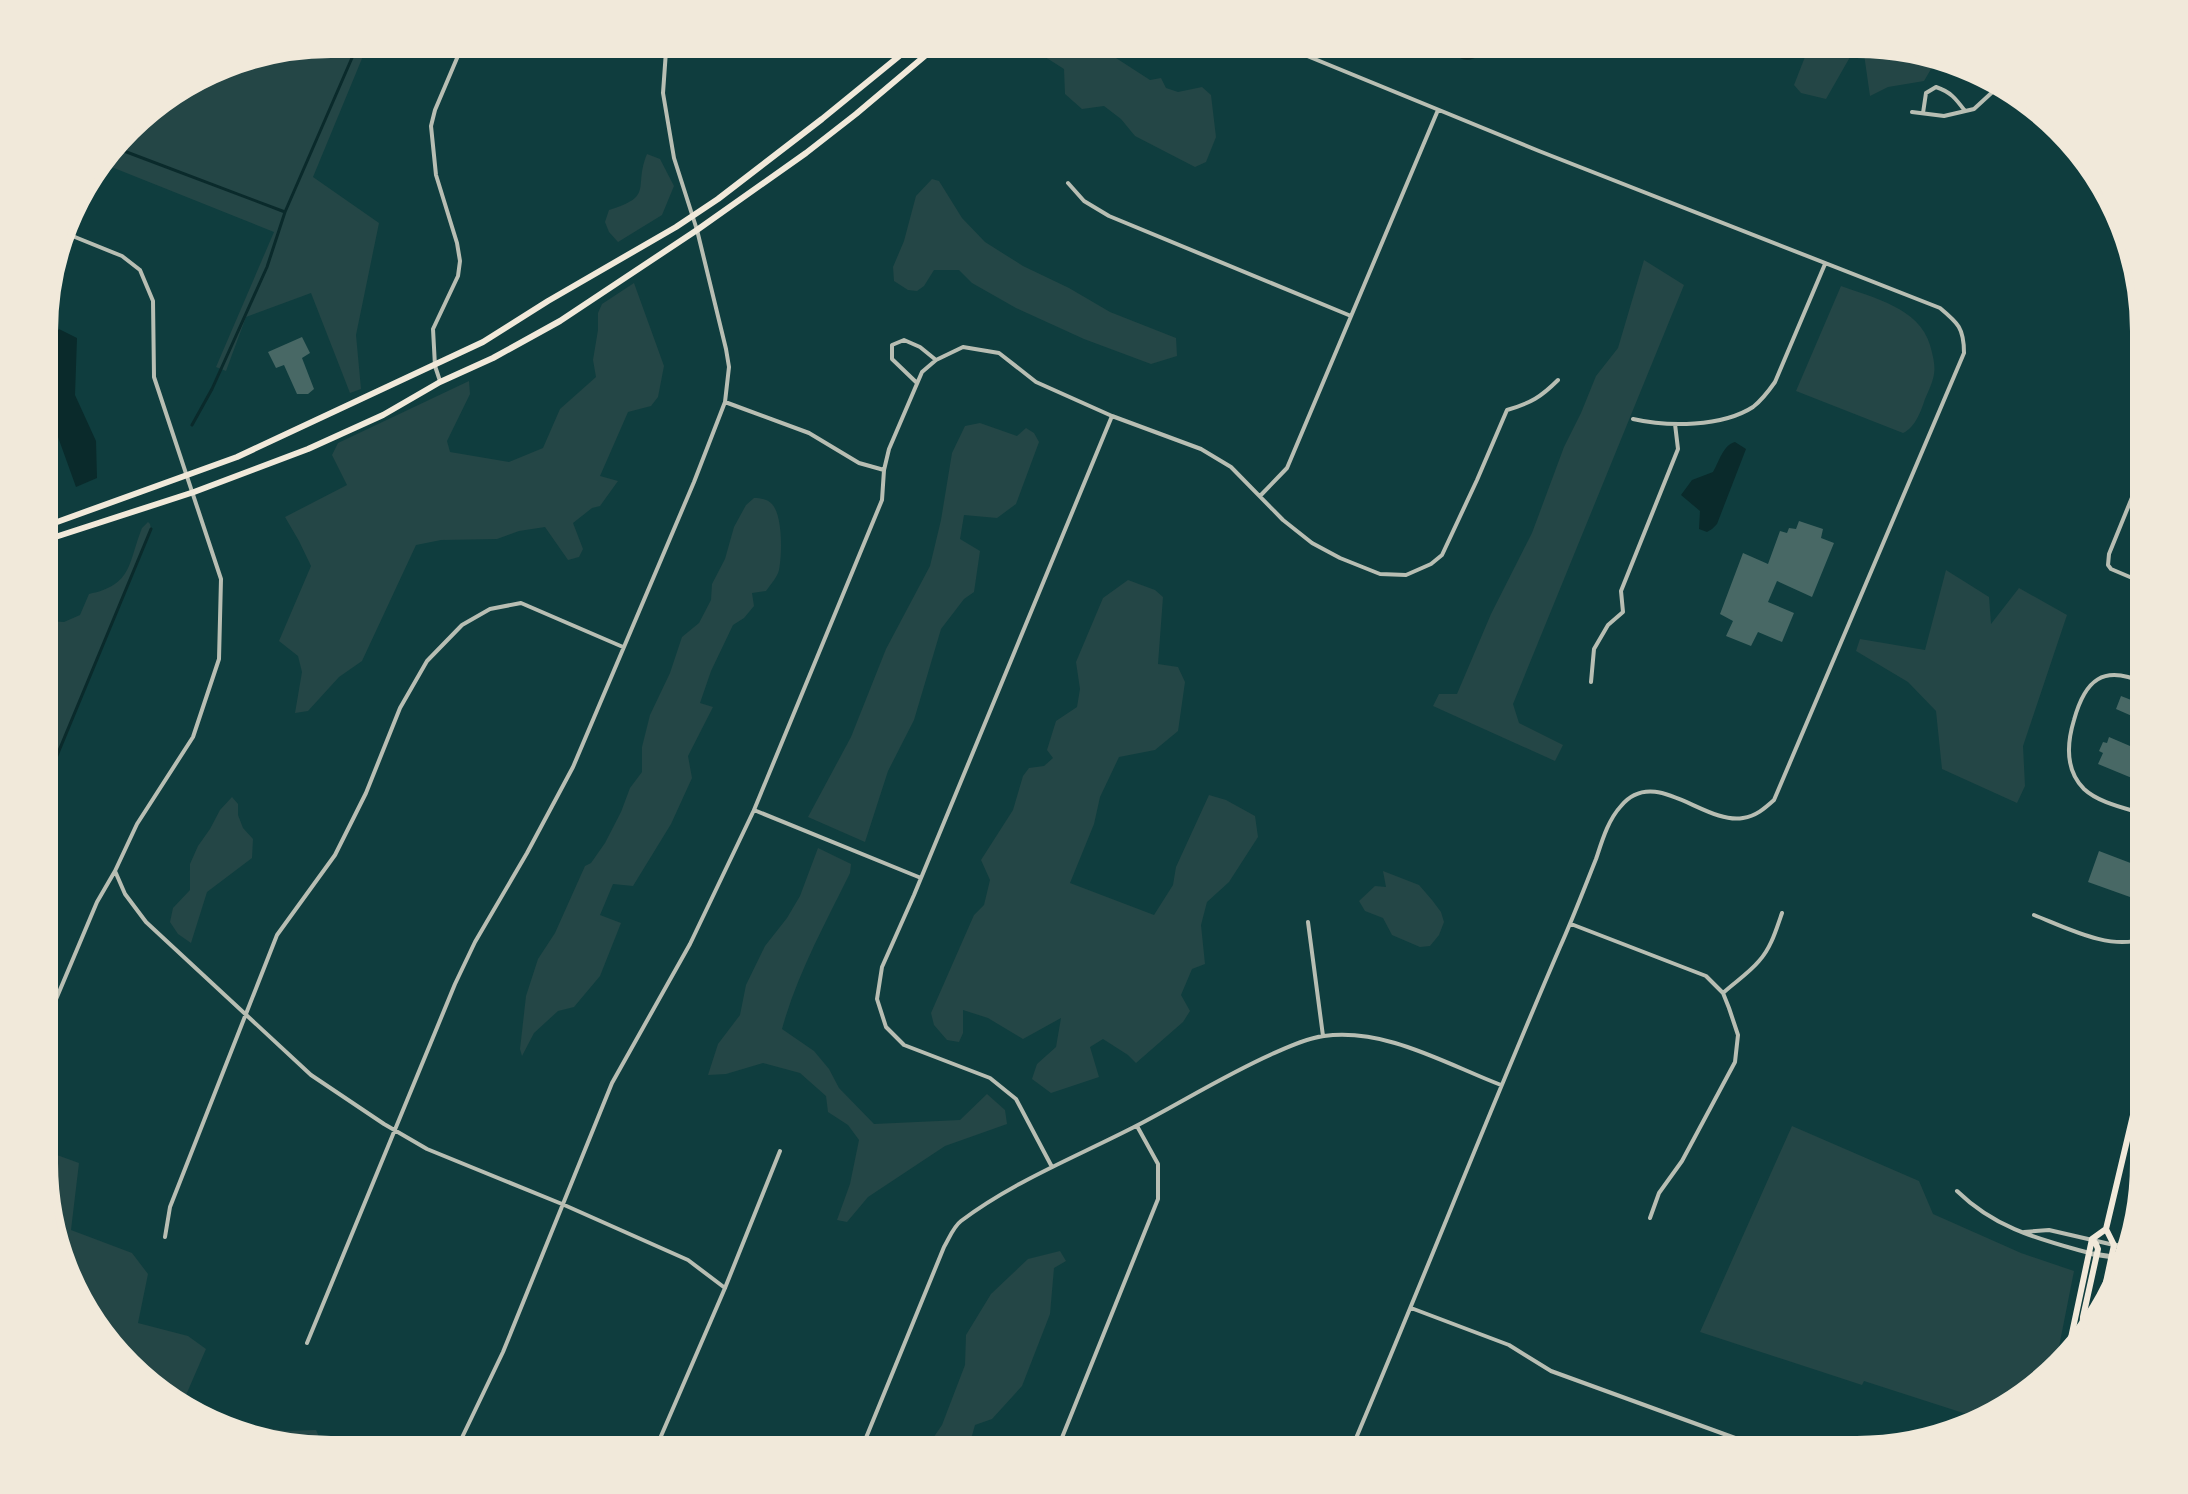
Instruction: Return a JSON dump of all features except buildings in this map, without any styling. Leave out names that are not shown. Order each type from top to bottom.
[{"type":"main road","points":[[54,522],[237,457],[483,342],[718,199],[902,54]]},
{"type":"main road","points":[[54,537],[194,492],[308,448],[383,415],[440,382],[493,358],[560,321],[806,153],[927,54]]},
{"type":"main road","points":[[2105,1284],[2114,1245],[2106,1229],[2134,1111]]},
{"type":"main road","points":[[2071,1339],[2092,1239],[2106,1229]]},
{"type":"main road","points":[[2082,1324],[2098,1247],[2092,1239]]},
{"type":"street","points":[[440,382],[435,366],[433,329],[458,276],[460,261],[457,243],[436,175],[431,126],[435,110],[459,54]]},
{"type":"street","points":[[308,1343],[455,984],[475,942],[527,853],[573,767],[694,482],[725,402],[729,367],[697,228],[674,158],[663,93],[666,54]]},
{"type":"street","points":[[1302,54],[1940,308],[1956,321],[1964,336],[1964,353],[1774,800],[1758,813],[1741,819],[1725,817],[1660,792],[1640,791],[1621,805],[1607,830],[1355,1440]]},
{"type":"street","points":[[1923,113],[1926,93],[1936,87],[1948,91],[1965,111]]},
{"type":"street","points":[[1912,112],[1944,116],[1974,109],[1995,91]]},
{"type":"street","points":[[1260,496],[1287,468],[1438,110]]},
{"type":"street","points":[[1068,183],[1084,201],[1110,216],[1351,316]]},
{"type":"street","points":[[54,1004],[97,902],[115,871],[137,824],[193,737],[219,659],[221,579],[154,377],[153,301],[140,270],[122,256],[71,236]]},
{"type":"street","points":[[1633,419],[1651,423],[1675,424],[1717,421],[1745,411],[1763,398],[1775,382],[1825,264]]},
{"type":"street","points":[[917,384],[892,359],[892,345],[904,340],[920,347],[936,360]]},
{"type":"street","points":[[461,1440],[503,1352],[612,1083],[690,944],[754,810],[882,500],[884,471],[889,448],[922,372],[936,360],[963,347],[999,353],[1036,382],[1112,416],[1201,449],[1231,467],[1283,520],[1312,543],[1340,558],[1380,574],[1406,575],[1431,564],[1442,555],[1478,480],[1507,410],[1530,403],[1542,396],[1558,380]]},
{"type":"street","points":[[725,402],[809,433],[859,463],[884,471]]},
{"type":"street","points":[[1052,1167],[1016,1099],[990,1078],[904,1045],[886,1027],[877,999],[882,967],[1112,416]]},
{"type":"street","points":[[1591,682],[1594,649],[1608,625],[1623,612],[1621,591],[1678,449],[1675,424]]},
{"type":"street","points":[[2134,493],[2109,554],[2108,565],[2111,569],[2134,579]]},
{"type":"street","points":[[165,1237],[170,1207],[277,935],[335,855],[366,793],[400,708],[427,661],[462,625],[490,609],[521,603],[623,647]]},
{"type":"street","points":[[2134,680],[2118,674],[2098,678],[2089,685],[2083,692],[2077,708],[2068,738],[2068,752],[2070,768],[2083,788],[2111,803],[2134,811]]},
{"type":"street","points":[[754,810],[921,878]]},
{"type":"street","points":[[115,871],[125,894],[146,922],[311,1075],[395,1131],[427,1149],[473,1170],[562,1204],[688,1260],[725,1288]]},
{"type":"street","points":[[1723,993],[1752,969],[1765,954],[1782,913]]},
{"type":"street","points":[[2034,915],[2077,932],[2112,942],[2134,941]]},
{"type":"street","points":[[1308,922],[1323,1036]]},
{"type":"street","points":[[1570,924],[1706,976],[1723,993],[1738,1035],[1734,1062],[1682,1161],[1659,1193],[1650,1218]]},
{"type":"street","points":[[865,1440],[944,1247],[958,1223],[987,1203],[1052,1167],[1137,1126],[1244,1066],[1287,1047],[1323,1036],[1372,1037],[1421,1051],[1501,1085]]},
{"type":"street","points":[[1061,1440],[1158,1199],[1158,1164],[1137,1126]]},
{"type":"street","points":[[659,1440],[725,1288],[780,1151]]},
{"type":"street","points":[[1958,1191],[1989,1218],[2044,1242],[2117,1258]]},
{"type":"street","points":[[2024,1232],[2049,1230],[2121,1246]]},
{"type":"street","points":[[1411,1308],[1509,1345],[1551,1371],[1741,1440]]},
{"type":"shaded area","points":[[364,54],[313,177],[379,223],[356,335],[361,389],[350,393],[311,293],[246,317],[226,371],[216,367],[274,232],[108,166],[135,135],[162,111],[193,91],[225,75],[259,63],[295,56]]},
{"type":"shaded area","points":[[1040,54],[1110,54],[1150,80],[1161,78],[1166,88],[1178,92],[1202,87],[1211,95],[1216,137],[1206,162],[1195,167],[1135,136],[1121,119],[1104,106],[1082,109],[1065,94],[1064,69]]},
{"type":"shaded area","points":[[1455,54],[1480,54],[1466,60]]},
{"type":"shaded area","points":[[1806,54],[1852,54],[1826,99],[1801,93],[1794,85]]},
{"type":"shaded area","points":[[1864,54],[1893,56],[1934,65],[1924,81],[1888,87],[1870,96]]},
{"type":"shaded area","points":[[647,154],[660,159],[674,186],[662,215],[618,242],[609,232],[605,222],[609,210],[623,205],[638,195]]},
{"type":"shaded area","points":[[932,179],[939,181],[962,218],[985,242],[1023,266],[1069,288],[1110,312],[1176,338],[1177,356],[1151,364],[1084,339],[1016,308],[972,283],[959,270],[934,270],[924,286],[917,291],[908,290],[894,281],[893,267],[904,241],[916,196]]},
{"type":"shaded area","points":[[1644,260],[1684,285],[1513,704],[1519,723],[1563,745],[1555,761],[1433,706],[1439,694],[1457,694],[1491,614],[1532,533],[1564,447],[1596,376],[1618,348]]},
{"type":"shaded area","points":[[634,283],[664,366],[658,397],[651,406],[628,412],[600,476],[618,481],[600,506],[592,508],[573,523],[583,549],[579,557],[568,560],[545,527],[519,531],[497,539],[441,540],[416,545],[362,661],[339,677],[308,711],[295,713],[302,672],[298,656],[279,641],[311,566],[285,517],[347,485],[332,455],[338,443],[469,381],[470,394],[447,441],[450,452],[509,462],[543,448],[560,409],[596,377],[593,360],[598,313],[602,304]]},
{"type":"shaded area","points":[[1841,286],[1881,300],[1906,313],[1924,332],[1930,345],[1934,361],[1933,378],[1917,419],[1903,433],[1796,391]]},
{"type":"shaded area","points":[[59,329],[77,338],[75,395],[96,441],[97,478],[76,487],[58,437],[54,434],[54,337]]},
{"type":"shaded area","points":[[980,423],[1017,436],[1026,428],[1034,433],[1039,442],[1016,504],[997,518],[964,515],[960,539],[980,551],[974,592],[964,599],[941,629],[914,720],[888,771],[865,842],[808,817],[851,737],[886,649],[930,566],[941,520],[952,453],[965,426]]},
{"type":"shaded area","points":[[1735,442],[1746,449],[1717,524],[1707,532],[1699,529],[1700,511],[1681,495],[1692,480],[1713,472],[1724,450]]},
{"type":"shaded area","points":[[754,498],[770,502],[776,510],[781,546],[778,573],[766,591],[752,593],[754,606],[744,618],[733,625],[711,671],[700,703],[713,707],[688,756],[692,778],[671,824],[633,886],[613,884],[600,915],[621,923],[600,976],[574,1007],[558,1011],[534,1033],[522,1056],[520,1049],[526,996],[538,959],[555,933],[585,866],[591,863],[605,843],[630,788],[642,772],[642,747],[650,715],[670,673],[682,637],[699,623],[711,600],[712,584],[725,559],[734,527],[746,505]]},
{"type":"shaded area","points":[[148,522],[151,529],[54,763],[54,621],[64,622],[80,615],[89,594],[114,585],[121,578],[131,562],[142,528]]},
{"type":"shaded area","points":[[1946,570],[1989,597],[1991,624],[2019,588],[2067,615],[2023,746],[2025,786],[2017,803],[1942,769],[1936,711],[1908,682],[1856,651],[1860,639],[1925,650]]},
{"type":"shaded area","points":[[1128,580],[1155,590],[1163,597],[1158,664],[1178,667],[1185,682],[1178,731],[1155,750],[1119,757],[1100,797],[1094,824],[1070,883],[1154,915],[1173,885],[1176,867],[1209,795],[1226,800],[1255,816],[1258,837],[1229,882],[1207,902],[1201,925],[1205,964],[1192,969],[1181,995],[1190,1011],[1183,1022],[1136,1063],[1103,1039],[1090,1047],[1099,1077],[1051,1093],[1032,1079],[1037,1064],[1056,1047],[1061,1018],[1023,1039],[988,1018],[963,1010],[963,1033],[959,1042],[947,1040],[934,1025],[931,1013],[974,915],[984,905],[990,880],[981,860],[1013,810],[1023,776],[1029,768],[1044,766],[1053,758],[1047,750],[1056,721],[1077,707],[1080,689],[1076,662],[1103,598]]},
{"type":"shaded area","points":[[232,797],[238,804],[238,815],[243,828],[253,839],[252,858],[207,892],[191,943],[178,934],[170,922],[173,908],[190,890],[190,864],[198,846],[220,810]]},
{"type":"shaded area","points":[[818,848],[851,864],[850,873],[795,989],[782,1029],[814,1051],[829,1069],[839,1088],[874,1124],[960,1120],[987,1094],[1005,1110],[1007,1124],[945,1146],[868,1197],[847,1222],[837,1220],[850,1184],[859,1140],[848,1125],[828,1112],[826,1096],[800,1073],[763,1063],[726,1074],[708,1075],[718,1044],[740,1015],[746,985],[765,946],[787,918],[800,896]]},
{"type":"shaded area","points":[[1383,871],[1419,885],[1441,912],[1444,922],[1439,935],[1430,946],[1420,947],[1392,935],[1383,918],[1365,911],[1359,901],[1375,886],[1386,887]]},
{"type":"shaded area","points":[[1792,1126],[1919,1181],[1933,1214],[2021,1253],[2074,1271],[2058,1354],[2026,1383],[1970,1415],[1864,1381],[1862,1385],[1700,1332]]},
{"type":"shaded area","points":[[54,1154],[79,1163],[71,1230],[132,1253],[148,1274],[138,1323],[188,1336],[206,1349],[186,1395],[162,1383],[135,1359],[111,1332],[91,1301],[75,1269],[63,1235],[56,1199]]},
{"type":"shaded area","points":[[1060,1251],[1066,1261],[1054,1268],[1050,1314],[1022,1386],[992,1419],[975,1425],[971,1440],[932,1440],[942,1425],[965,1365],[966,1335],[991,1294],[1028,1259]]},
{"type":"shaded area","points":[[238,1424],[286,1431],[316,1430],[320,1439],[277,1435]]},
{"type":"waterway","points":[[192,425],[212,389],[267,267],[285,212],[354,54]]},
{"type":"waterway","points":[[121,150],[285,212]]},
{"type":"waterway","points":[[54,763],[151,529]]}]
